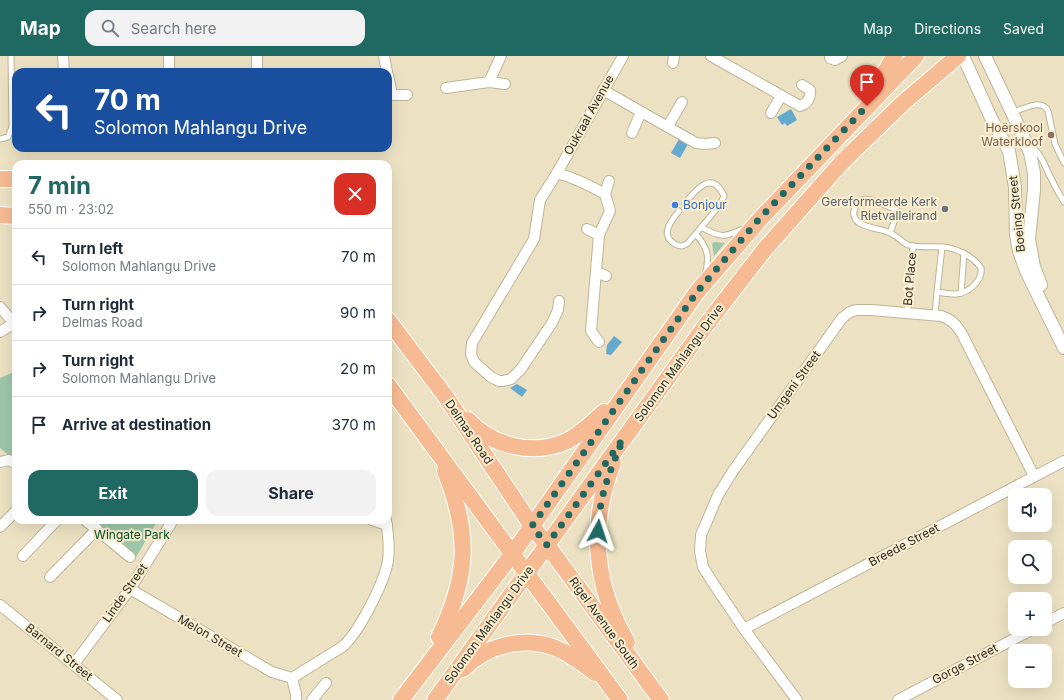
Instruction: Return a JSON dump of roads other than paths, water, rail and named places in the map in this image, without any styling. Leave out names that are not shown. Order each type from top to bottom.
[{"type":"main road","points":[[867,106],[877,80],[886,71],[894,56]]},
{"type":"main road","name":"Solomon Mahlangu Drive","points":[[401,700],[532,526],[697,292],[760,218],[916,56]]},
{"type":"main road","name":"Solomon Mahlangu Drive","points":[[436,698],[706,325],[765,250],[843,161],[904,102],[958,56]]},
{"type":"main road","points":[[0,179],[12,179]]},
{"type":"main road","points":[[0,215],[12,216]]},
{"type":"main road","name":"Delmas Road","points":[[392,325],[446,397],[532,526],[547,545]]},
{"type":"main road","points":[[392,390],[620,700]]},
{"type":"main road","points":[[446,397],[473,426],[496,441],[519,448],[537,448],[568,440],[586,428],[626,392]]},
{"type":"main road","points":[[623,439],[605,484],[599,518],[598,556],[603,585],[615,616],[662,700]]},
{"type":"main road","points":[[421,672],[446,624],[454,602],[461,576],[463,554],[463,533],[459,513],[439,455]]},
{"type":"main road","name":"Rigel Avenue South","points":[[547,545],[662,700]]},
{"type":"main road","points":[[436,698],[467,666],[484,654],[503,645],[533,642],[550,646],[563,652],[584,664],[606,681]]},
{"type":"street","points":[[63,56],[64,68]]},
{"type":"street","points":[[169,56],[169,68]]},
{"type":"street","points":[[257,56],[257,68]]},
{"type":"street","points":[[384,56],[386,68]]},
{"type":"street","points":[[489,82],[501,56]]},
{"type":"street","name":"Oukraal Avenue","points":[[559,301],[558,310],[552,323],[521,369],[511,379],[503,382],[495,379],[474,362],[471,354],[472,343],[534,239],[540,200],[557,173],[623,56]]},
{"type":"street","points":[[712,56],[781,96],[802,106],[809,99],[810,94],[809,89],[802,85]]},
{"type":"street","points":[[830,58],[836,60],[842,56]]},
{"type":"street","name":"Boeing Street","points":[[963,56],[992,120],[1009,151],[1015,187],[1016,235],[1019,252],[1026,270],[1064,348]]},
{"type":"street","name":"Boeing Street","points":[[985,56],[1030,153],[1034,173],[1034,190],[1029,239],[1033,262],[1044,294],[1064,331]]},
{"type":"street","points":[[446,88],[489,82],[505,84]]},
{"type":"street","points":[[603,90],[701,144],[715,143]]},
{"type":"street","points":[[392,95],[407,95]]},
{"type":"street","points":[[771,113],[781,96]]},
{"type":"street","points":[[668,126],[682,102]]},
{"type":"street","points":[[632,133],[641,112]]},
{"type":"street","points":[[557,173],[578,180],[605,194],[615,213],[602,242],[596,272],[591,331],[599,342]]},
{"type":"street","points":[[605,194],[610,181]]},
{"type":"street","points":[[587,229],[602,242]]},
{"type":"street","points":[[596,272],[606,276]]},
{"type":"street","points":[[0,307],[12,320]]},
{"type":"street","name":"Umgeni Street","points":[[798,700],[744,629],[703,567],[700,552],[701,535],[718,495],[733,471],[842,318],[856,310],[871,310],[935,316],[949,319],[954,322],[962,334],[1034,476]]},
{"type":"street","points":[[0,332],[12,323]]},
{"type":"street","points":[[0,462],[9,460],[12,462]]},
{"type":"street","name":"Breede Street","points":[[744,629],[1064,461]]},
{"type":"street","points":[[0,527],[12,515]]},
{"type":"street","points":[[22,556],[53,524]]},
{"type":"street","points":[[90,524],[130,557]]},
{"type":"street","name":"Linde Street","points":[[74,664],[130,589],[171,524]]},
{"type":"street","points":[[296,700],[292,678],[342,647],[347,643],[360,625],[385,572],[389,548],[386,524]]},
{"type":"street","points":[[50,577],[97,529]]},
{"type":"street","name":"Melon Street","points":[[130,589],[272,672],[292,678]]},
{"type":"street","name":"Barnard Street","points":[[0,605],[117,700]]},
{"type":"street","points":[[1052,619],[1064,613]]},
{"type":"street","name":"Gorge Street","points":[[898,700],[1020,636]]},
{"type":"street","points":[[312,700],[326,682]]},
{"type":"lane","points":[[0,139],[8,137],[12,127],[11,56]]},
{"type":"lane","points":[[1012,113],[1038,104],[1045,106],[1048,111],[1055,144],[1064,163]]},
{"type":"lane","points":[[1023,136],[1027,145],[1034,149],[1041,157],[1064,202]]},
{"type":"lane","points":[[679,211],[669,225],[667,231],[668,238],[674,244],[682,246],[687,244],[696,234],[723,201],[724,196],[713,183],[706,183],[698,188],[685,203]]},
{"type":"lane","points":[[890,233],[898,210],[867,198],[861,200],[854,212],[854,217],[858,222],[890,233],[909,245],[951,247],[964,253],[980,265],[982,273],[976,284],[957,294],[937,292]]},
{"type":"lane","points":[[701,227],[718,236],[724,236],[745,228],[760,218]]},
{"type":"lane","points":[[696,234],[708,252],[708,260],[704,276],[697,292]]},
{"type":"lane","name":"Bot Place","points":[[906,313],[913,246]]},
{"type":"lane","points":[[935,316],[942,247]]},
{"type":"lane","points":[[961,293],[964,253]]},
{"type":"water","points":[[791,109],[797,120],[787,126],[785,123],[782,125],[777,117]]},
{"type":"water","points":[[679,139],[688,144],[680,158],[671,153]]},
{"type":"water","points":[[614,336],[622,342],[611,355],[606,354],[607,345]]},
{"type":"water","points":[[517,384],[527,390],[522,397],[510,388]]},
{"type":"place","name":"Hoërskool Waterkloof","points":[[1051,135]]},
{"type":"place","name":"Bonjour","points":[[675,205]]},
{"type":"place","name":"Gereformeerde Kerk Rietvalleirand","points":[[945,209]]},
{"type":"park label","name":"Wingate Park","points":[[132,535]]}]
